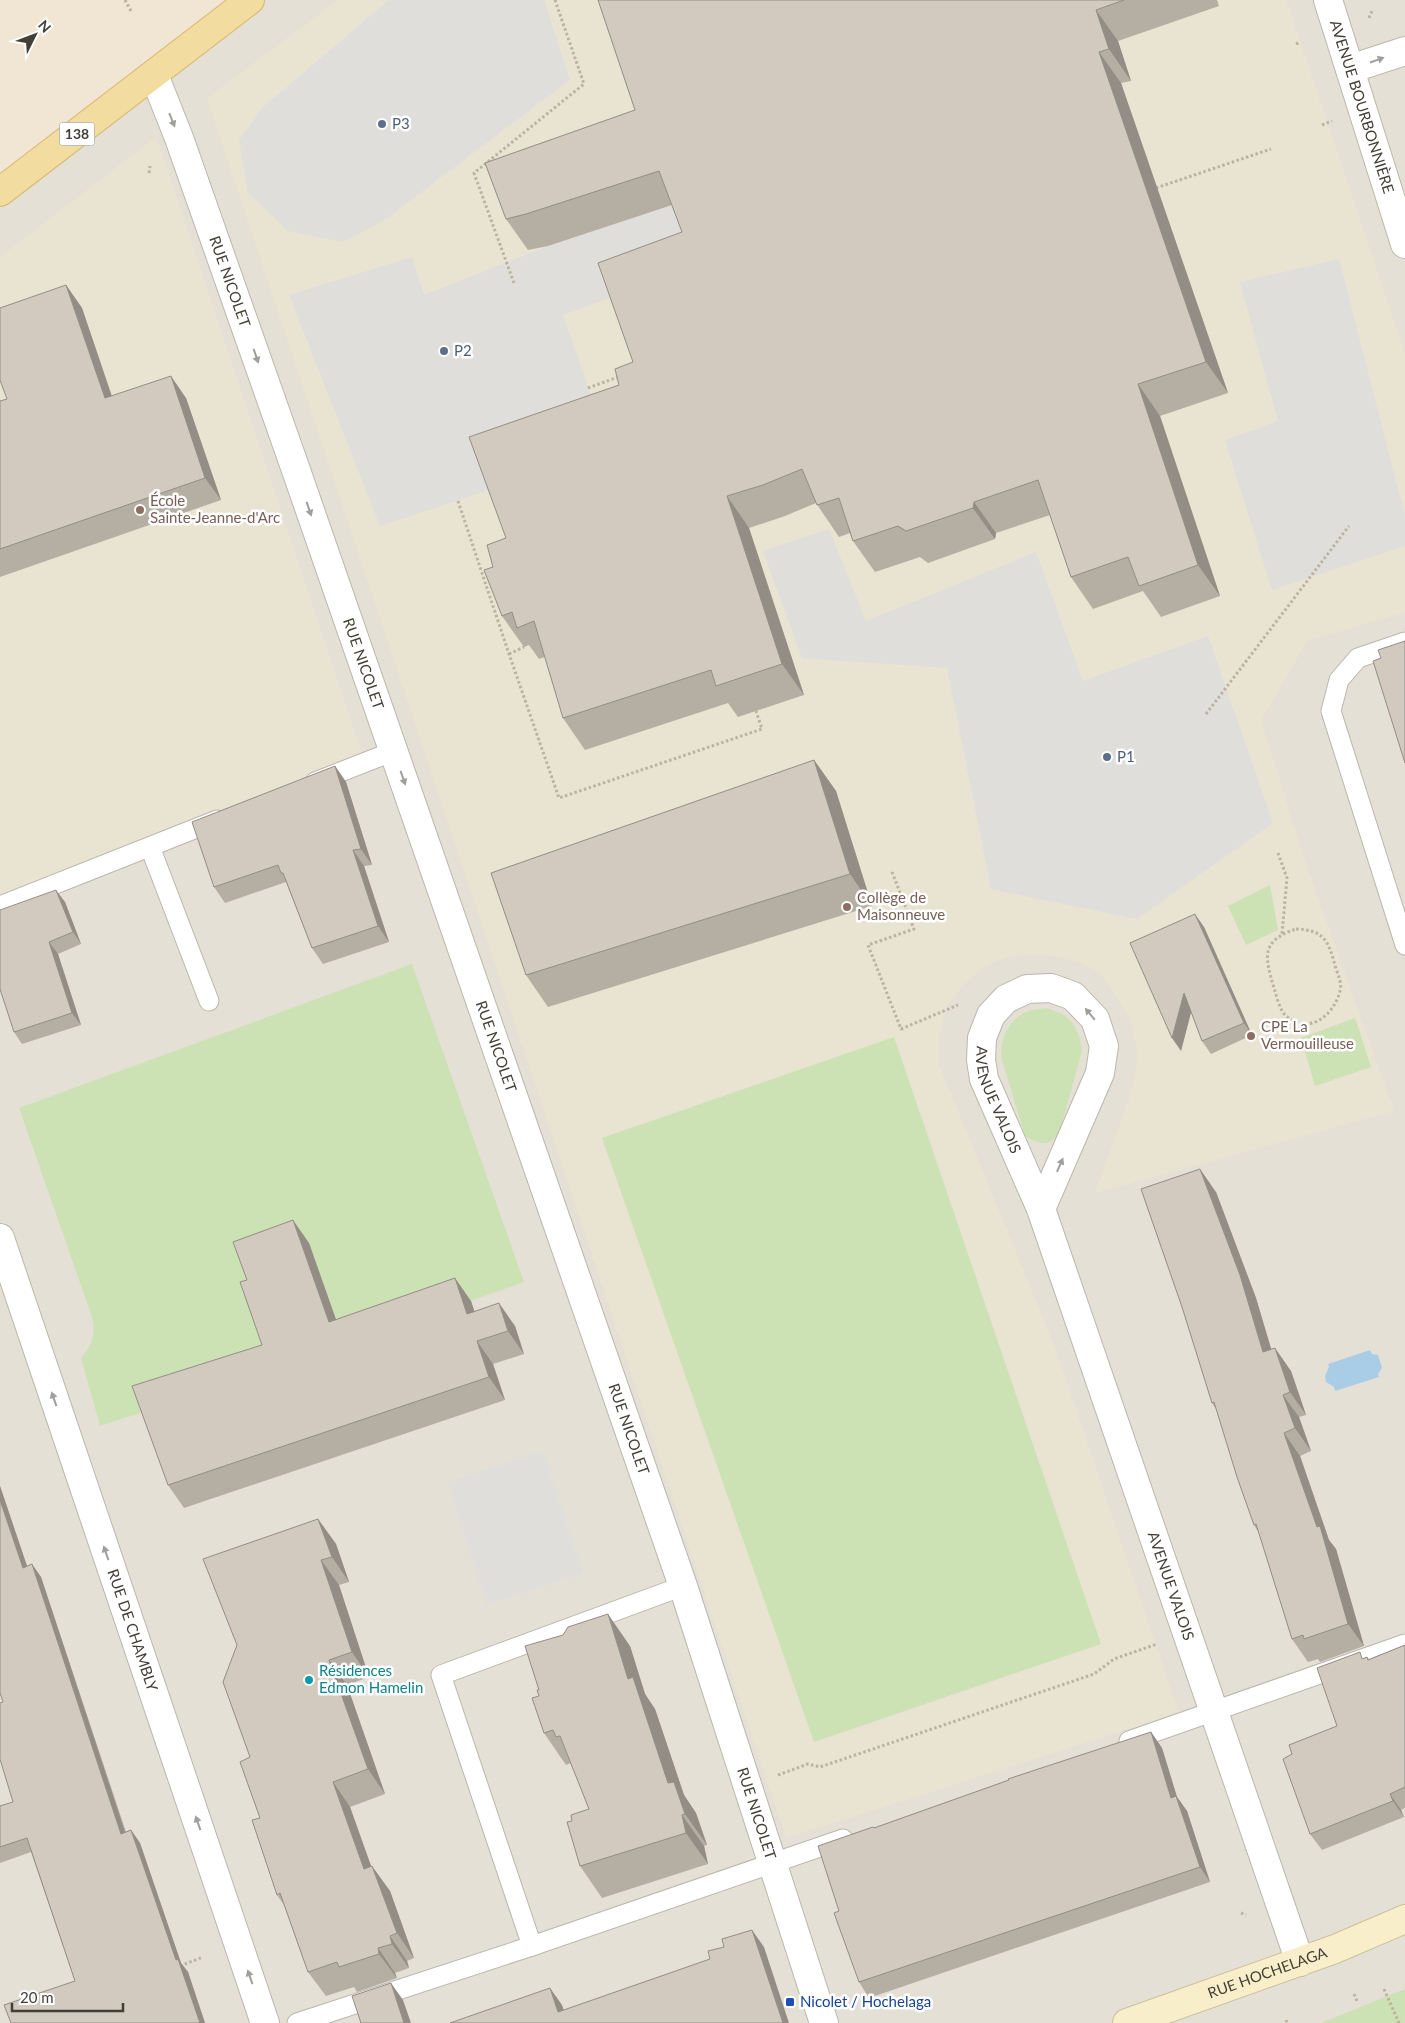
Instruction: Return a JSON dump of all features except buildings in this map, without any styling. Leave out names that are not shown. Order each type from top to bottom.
[{"type":"main road","name":"138","points":[[0,192],[250,0]]},
{"type":"street","name":"AVENUE BOURBONNIÈRE","points":[[1328,0],[1405,244]]},
{"type":"street","points":[[1350,69],[1405,51]]},
{"type":"street","name":"RUE NICOLET","points":[[154,75],[189,166],[684,1586],[771,1863],[824,2023]]},
{"type":"street","name":"AVENUE VALOIS","points":[[1041,1209],[1100,1073],[1104,1046],[1095,1019],[1073,996],[1051,988],[1027,989],[1006,999],[992,1016],[982,1038],[981,1060],[984,1079],[1041,1209],[1300,1962]]},
{"type":"street","name":"RUE DE CHAMBLY","points":[[0,1238],[265,2023]]},
{"type":"street","name":"RUE HOCHELAGA","points":[[1127,2023],[1300,1962],[1405,1919]]},
{"type":"lane","points":[[1405,642],[1358,658],[1339,680],[1330,711],[1405,945]]},
{"type":"lane","points":[[299,788],[394,751]]},
{"type":"lane","points":[[0,906],[234,814]]},
{"type":"lane","points":[[150,847],[209,1001]]},
{"type":"lane","points":[[532,1946],[441,1675],[684,1586]]},
{"type":"lane","points":[[1111,1747],[1405,1644]]},
{"type":"lane","points":[[297,2023],[532,1946],[859,1833]]},
{"type":"path","points":[[125,0],[131,11]]},
{"type":"path","points":[[514,283],[474,173],[584,84],[555,0]]},
{"type":"path","points":[[1322,125],[1335,120]]},
{"type":"path","points":[[1156,188],[1271,148]]},
{"type":"path","points":[[149,173],[150,166]]},
{"type":"path","points":[[588,388],[629,373]]},
{"type":"path","points":[[458,501],[559,798],[762,729],[756,711]]},
{"type":"path","points":[[1206,714],[1349,526]]},
{"type":"path","points":[[487,588],[495,586]]},
{"type":"path","points":[[509,654],[524,647]]},
{"type":"path","points":[[1278,853],[1287,878],[1282,934],[1272,942],[1267,955],[1267,965],[1280,1006],[1287,1016],[1301,1023],[1312,1023],[1323,1019],[1332,1011],[1341,989],[1329,945],[1323,936],[1310,929],[1296,928],[1282,934]]},
{"type":"path","points":[[892,872],[914,929],[868,945],[901,1029],[961,1004]]},
{"type":"path","points":[[787,1772],[808,1764],[820,1767],[1094,1674],[1114,1659],[1161,1643]]},
{"type":"path","points":[[1241,1913],[1246,1915]]},
{"type":"path","points":[[176,1967],[203,1957]]},
{"type":"path","points":[[1384,1989],[1399,2023]]},
{"type":"path","points":[[1354,1994],[1358,2001]]},
{"type":"shaded area","points":[[0,0],[250,0],[0,192]]},
{"type":"shaded area","points":[[250,0],[1405,0],[1405,2023],[0,2023],[0,192]]},
{"type":"shaded area","name":"Collège de Maisonneuve","points":[[338,0],[1286,0],[1405,354],[1405,612],[1307,641],[1261,721],[1305,861],[1394,1111],[1095,1193],[1132,1090],[1138,1054],[1130,1018],[1100,972],[1078,962],[1059,957],[1034,954],[1007,957],[982,968],[962,986],[946,1008],[939,1038],[939,1065],[1054,1345],[1179,1713],[786,1838],[207,98]]},
{"type":"shaded area","name":"P3","points":[[389,0],[544,0],[570,80],[383,221],[343,242],[288,231],[248,192],[239,140],[263,107]]},
{"type":"shaded area","name":"École Sainte-Jeanne-d'Arc","points":[[156,137],[365,763],[0,899],[0,257]]},
{"type":"shaded area","name":"P2","points":[[681,202],[730,254],[563,315],[603,430],[498,487],[380,526],[289,295],[412,257],[424,295],[548,246]]},
{"type":"shaded area","points":[[1339,259],[1405,516],[1405,546],[1272,590],[1225,440],[1278,421],[1240,282]]},
{"type":"shaded area","name":"P1","points":[[829,529],[866,621],[1036,552],[1083,681],[1208,636],[1273,823],[1137,919],[991,889],[947,668],[802,658],[763,551]]},
{"type":"shaded area","points":[[543,1451],[583,1573],[487,1605],[447,1482]]},
{"type":"green space","points":[[1270,885],[1278,930],[1246,945],[1228,906]]},
{"type":"green space","points":[[412,964],[524,1282],[345,1345],[309,1243],[278,1368],[100,1426],[81,1358],[88,1349],[92,1339],[94,1329],[92,1317],[19,1108]]},
{"type":"green space","points":[[1047,1008],[1064,1015],[1073,1023],[1079,1036],[1082,1051],[1059,1134],[1051,1141],[1043,1143],[1025,1136],[1001,1052],[1006,1031],[1015,1019],[1028,1011]]},
{"type":"green space","points":[[1355,1018],[1371,1067],[1315,1086],[1301,1038]]},
{"type":"green space","points":[[894,1037],[1101,1644],[814,1742],[602,1138]]},
{"type":"green space","points":[[1405,1989],[1405,2023],[1321,2023]]},
{"type":"water","points":[[1370,1350],[1372,1354],[1378,1355],[1382,1368],[1378,1374],[1379,1377],[1335,1391],[1334,1387],[1326,1382],[1325,1376],[1329,1367],[1328,1364]]},
{"type":"place","name":"P3","points":[[382,124]]},
{"type":"place","name":"P2","points":[[444,351]]},
{"type":"place","name":"École Sainte-Jeanne-d'Arc","points":[[140,510]]},
{"type":"place","name":"P1","points":[[1107,757]]},
{"type":"place","name":"Collège de Maisonneuve","points":[[847,907]]},
{"type":"place","name":"CPE La Vermouilleuse","points":[[1251,1036]]},
{"type":"place","name":"Résidences Edmon Hamelin","points":[[309,1680]]},
{"type":"place","name":"Nicolet / Hochelaga","points":[[790,2002]]}]
